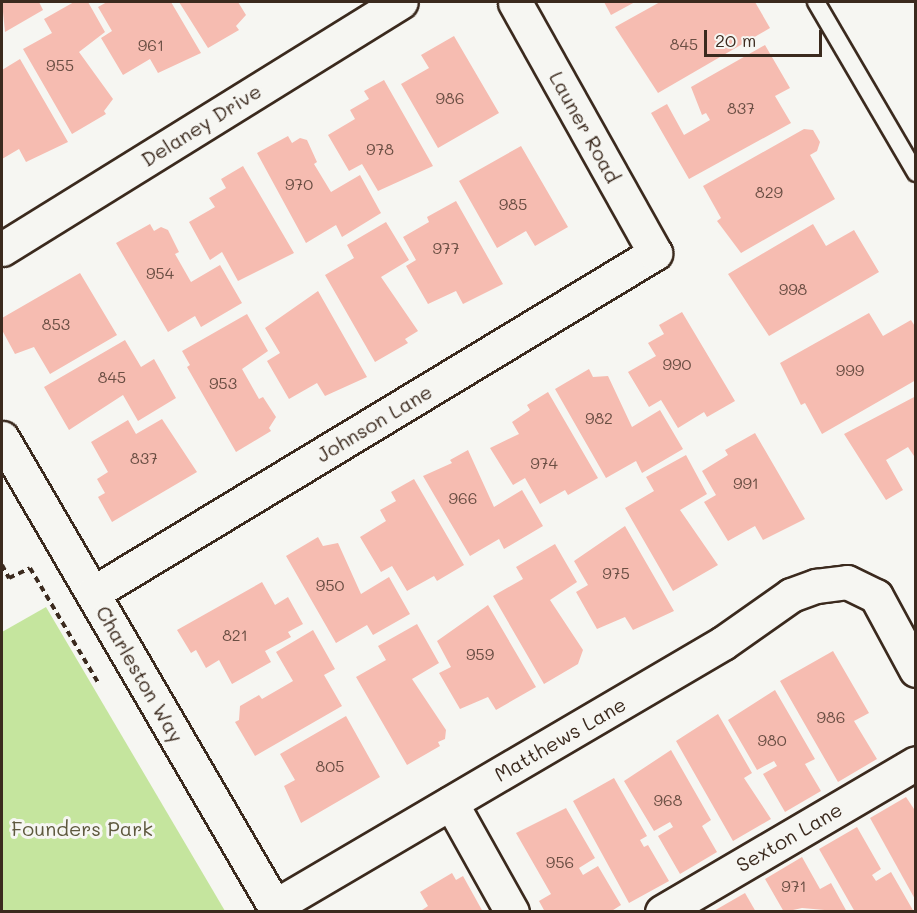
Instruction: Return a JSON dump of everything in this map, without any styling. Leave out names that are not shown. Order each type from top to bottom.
[{"type":"street","name":"Delaney Drive","points":[[2,249],[401,2]]},
{"type":"street","name":"Launer Road","points":[[514,2],[656,253]]},
{"type":"street","name":"Johnson Lane","points":[[93,593],[656,253]]},
{"type":"street","name":"Charleston Way","points":[[2,438],[277,909]]},
{"type":"street","name":"Matthews Lane","points":[[277,909],[451,803],[723,643],[791,595],[816,586],[847,582],[876,596],[915,670]]},
{"type":"street","name":"Sexton Lane","points":[[662,912],[915,764]]},
{"type":"street","points":[[451,803],[512,912]]},
{"type":"lane","points":[[816,2],[915,173]]},
{"type":"path","points":[[2,565],[9,578],[30,568],[102,689]]},
{"type":"green space","name":"Founders Park","points":[[46,607],[225,911],[2,911],[2,632]]},
{"type":"building","points":[[2,2],[39,2],[43,10],[5,32]]},
{"type":"building","points":[[74,2],[88,2],[105,32],[79,52],[113,99],[104,111],[106,114],[72,134],[23,49],[52,33],[44,19]]},
{"type":"building","points":[[107,2],[171,2],[201,53],[158,73],[150,59],[123,75],[101,38],[112,31],[98,7]]},
{"type":"building","points":[[179,2],[238,2],[246,15],[236,26],[239,30],[208,48]]},
{"type":"building","points":[[604,2],[635,2],[611,15]]},
{"type":"building","points":[[660,2],[755,2],[770,28],[658,93],[615,27]]},
{"type":"building","points":[[454,36],[499,113],[438,148],[401,84],[429,68],[421,55]]},
{"type":"building","points":[[765,45],[790,88],[775,96],[791,123],[689,179],[651,113],[667,104],[684,135],[710,120],[706,113],[702,115],[691,87]]},
{"type":"building","points":[[20,59],[68,142],[26,162],[19,149],[2,159],[2,70]]},
{"type":"building","points":[[384,80],[433,166],[378,191],[362,164],[349,171],[328,135],[355,119],[350,110],[369,99],[364,91]]},
{"type":"building","points":[[804,129],[813,130],[820,142],[817,151],[810,155],[835,199],[741,253],[717,221],[721,218],[703,186]]},
{"type":"building","points":[[288,136],[292,143],[300,138],[307,140],[317,162],[314,164],[331,192],[360,175],[381,213],[342,237],[336,225],[306,243],[257,153]]},
{"type":"building","points":[[521,146],[568,227],[535,246],[526,231],[497,248],[459,181]]},
{"type":"building","points":[[243,166],[294,253],[238,281],[222,252],[210,260],[189,222],[215,207],[209,198],[226,188],[221,179]]},
{"type":"building","points":[[456,201],[503,284],[463,304],[456,291],[428,304],[406,266],[416,260],[403,237],[429,222],[427,217]]},
{"type":"building","points":[[386,222],[409,260],[381,277],[418,331],[405,339],[408,343],[375,362],[325,275],[354,258],[347,245]]},
{"type":"building","points":[[150,224],[154,231],[161,227],[168,230],[179,252],[175,254],[191,282],[220,265],[242,303],[201,327],[195,316],[168,332],[116,243]]},
{"type":"building","points":[[813,224],[826,246],[854,230],[879,272],[769,336],[728,274]]},
{"type":"building","points":[[80,273],[117,335],[50,374],[34,347],[15,354],[2,330],[2,318]]},
{"type":"building","points":[[318,291],[367,377],[325,396],[317,383],[289,399],[267,361],[280,353],[265,328]]},
{"type":"building","points":[[682,312],[735,401],[707,417],[704,412],[678,428],[661,400],[649,407],[628,372],[656,356],[648,343],[664,334],[659,325]]},
{"type":"building","points":[[869,313],[883,336],[911,320],[916,328],[916,380],[822,434],[805,403],[801,405],[780,363]]},
{"type":"building","points":[[247,314],[268,351],[242,369],[259,399],[263,397],[276,417],[269,428],[271,431],[236,452],[187,367],[190,365],[182,351]]},
{"type":"building","points":[[125,340],[141,367],[154,359],[176,398],[138,421],[123,395],[69,430],[44,387]]},
{"type":"building","points":[[589,369],[593,377],[608,376],[632,427],[660,410],[683,449],[642,473],[636,461],[606,478],[555,389]]},
{"type":"building","points":[[548,392],[598,478],[568,495],[565,490],[540,504],[525,478],[513,485],[490,448],[519,434],[512,422],[530,410],[527,405]]},
{"type":"building","points":[[916,396],[916,459],[908,447],[886,460],[903,490],[886,500],[844,434]]},
{"type":"building","points":[[162,419],[197,472],[112,522],[98,497],[105,493],[97,479],[108,472],[91,442],[128,420],[136,434]]},
{"type":"building","points":[[755,433],[805,519],[763,540],[755,526],[728,541],[704,502],[716,495],[702,471],[728,455],[725,450]]},
{"type":"building","points":[[468,450],[494,507],[522,490],[543,526],[504,549],[499,539],[470,556],[423,476],[452,463],[450,460]]},
{"type":"building","points":[[686,455],[707,494],[680,510],[718,565],[673,591],[625,508],[654,491],[646,477]]},
{"type":"building","points":[[414,479],[464,565],[437,581],[434,576],[407,591],[392,566],[381,572],[360,537],[386,521],[380,510],[396,501],[391,492]]},
{"type":"building","points":[[625,526],[674,611],[633,630],[625,617],[597,629],[576,592],[588,585],[574,561]]},
{"type":"building","points":[[318,537],[323,546],[338,543],[361,594],[389,577],[410,614],[373,635],[367,625],[336,643],[286,556]]},
{"type":"building","points":[[555,544],[577,582],[550,600],[583,650],[578,664],[544,684],[493,596],[523,579],[516,567]]},
{"type":"building","points":[[262,582],[275,605],[288,597],[303,624],[288,632],[291,637],[265,651],[271,662],[232,684],[219,660],[206,668],[196,650],[191,653],[177,630]]},
{"type":"building","points":[[488,605],[536,687],[496,710],[488,697],[460,709],[439,673],[451,667],[437,641]]},
{"type":"building","points":[[417,624],[439,663],[412,679],[446,730],[445,739],[438,742],[440,746],[407,765],[356,677],[386,660],[378,646]]},
{"type":"building","points":[[313,630],[335,669],[324,675],[342,706],[255,756],[235,722],[239,720],[240,706],[259,695],[262,699],[293,681],[276,652]]},
{"type":"building","points":[[833,651],[869,713],[854,721],[877,759],[838,782],[780,681]]},
{"type":"building","points":[[775,690],[815,759],[805,764],[821,791],[785,812],[763,774],[777,766],[774,761],[757,770],[728,720]]},
{"type":"building","points":[[718,714],[752,773],[744,778],[771,819],[733,841],[676,741]]},
{"type":"building","points":[[346,716],[380,777],[301,823],[284,786],[295,780],[280,754]]},
{"type":"building","points":[[671,750],[711,820],[702,826],[717,852],[680,874],[658,836],[673,827],[670,822],[654,831],[624,781]]},
{"type":"building","points":[[614,778],[647,836],[640,840],[644,847],[648,845],[669,881],[629,903],[573,801]]},
{"type":"building","points":[[906,797],[916,812],[916,901],[870,818]]},
{"type":"building","points":[[566,808],[595,858],[579,868],[583,875],[598,866],[621,905],[610,912],[545,912],[539,901],[551,894],[516,833]]},
{"type":"building","points":[[857,827],[881,869],[872,875],[876,881],[891,872],[914,912],[855,912],[819,849]]},
{"type":"building","points":[[802,857],[820,889],[831,883],[847,912],[802,908],[784,912],[765,879]]},
{"type":"building","points":[[452,873],[456,880],[463,876],[483,912],[419,912],[428,906],[420,892]]},
{"type":"building","points":[[745,893],[756,912],[712,912]]}]
